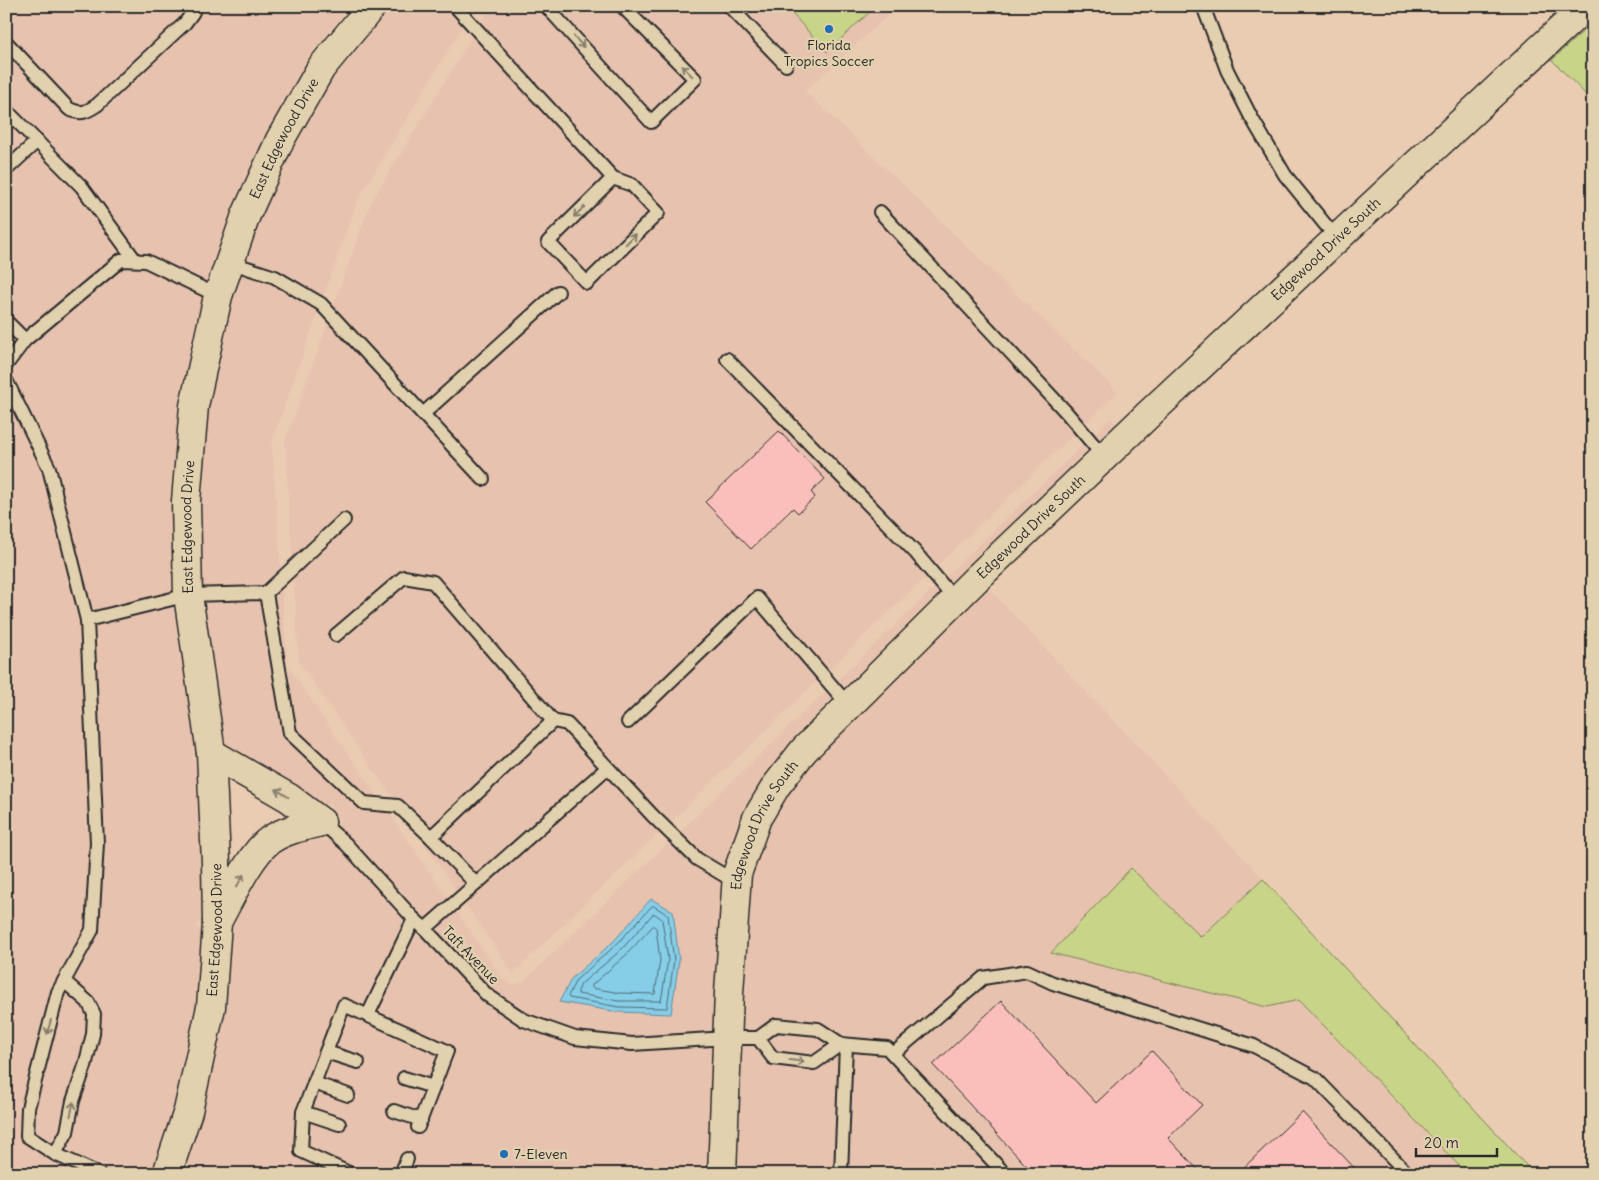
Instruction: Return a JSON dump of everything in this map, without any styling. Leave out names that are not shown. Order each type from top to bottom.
[{"type":"street","name":"East Edgewood Drive","points":[[167,1174],[188,1111],[211,1007],[217,923],[211,753],[188,595],[186,501],[194,406],[218,296],[246,215],[280,140],[321,68],[372,6]]},
{"type":"street","name":"Edgewood Drive South","points":[[722,1174],[727,1038],[737,874],[757,818],[776,786],[804,750],[955,600],[1104,457],[1586,6]]},
{"type":"street","points":[[211,753],[282,793],[321,822]]},
{"type":"street","points":[[217,923],[256,853],[269,841],[282,834],[321,822]]},
{"type":"lane","points":[[6,42],[69,109],[79,113],[88,111],[98,105],[177,30],[193,12],[193,6]]},
{"type":"lane","points":[[455,6],[614,178],[632,185],[658,213],[587,283],[548,242],[614,178]]},
{"type":"lane","points":[[546,6],[651,122],[695,79],[622,6]]},
{"type":"lane","points":[[730,6],[786,65]]},
{"type":"lane","points":[[1203,6],[1227,70],[1251,116],[1285,175],[1337,239]]},
{"type":"lane","points":[[6,110],[82,187],[135,260]]},
{"type":"lane","points":[[6,170],[37,141]]},
{"type":"lane","points":[[880,212],[1066,412],[1104,457]]},
{"type":"lane","points":[[6,365],[25,340],[121,260],[146,261],[218,296]]},
{"type":"lane","points":[[229,262],[275,277],[321,304],[483,479]]},
{"type":"lane","points":[[423,414],[558,292]]},
{"type":"lane","points":[[6,321],[25,340]]},
{"type":"lane","points":[[727,359],[915,552],[955,600]]},
{"type":"lane","points":[[6,380],[49,468],[86,620],[97,843],[92,930],[58,992],[28,1108],[27,1136],[55,1154],[99,1174]]},
{"type":"lane","points":[[86,620],[188,595],[266,592],[344,520]]},
{"type":"lane","points":[[336,635],[404,577],[433,582],[553,721],[567,724],[653,816],[697,859],[737,883]]},
{"type":"lane","points":[[266,592],[290,733],[364,803],[398,806],[431,836],[476,884]]},
{"type":"lane","points":[[628,722],[757,598],[849,706]]},
{"type":"lane","points":[[431,836],[553,721]]},
{"type":"lane","points":[[425,929],[607,768]]},
{"type":"lane","name":"Taft Avenue","points":[[321,822],[346,844],[487,995],[524,1020],[575,1038],[632,1044],[758,1038]]},
{"type":"lane","points":[[368,1015],[414,919]]},
{"type":"lane","points":[[893,1054],[983,978],[1027,971],[1053,983],[1254,1046],[1315,1078],[1408,1174]]},
{"type":"lane","points":[[55,1154],[67,1132],[73,1101],[93,1034],[94,1014],[88,1002],[64,981]]},
{"type":"lane","points":[[351,1174],[301,1151],[303,1112],[344,1004],[447,1051],[419,1124],[394,1111]]},
{"type":"lane","points":[[844,1045],[814,1063],[773,1058],[758,1038],[776,1025],[818,1029],[844,1045],[887,1048],[1005,1174]]},
{"type":"lane","points":[[841,1174],[844,1045]]},
{"type":"lane","points":[[326,1052],[358,1062]]},
{"type":"lane","points":[[404,1078],[433,1087]]},
{"type":"lane","points":[[314,1083],[348,1095]]},
{"type":"lane","points":[[303,1112],[339,1124]]},
{"type":"lane","points":[[401,1174],[406,1159]]},
{"type":"shaded area","points":[[6,6],[350,6],[308,59],[267,132],[232,207],[203,291],[179,401],[171,500],[174,595],[196,749],[192,758],[196,761],[202,916],[196,927],[201,930],[196,1003],[174,1106],[151,1174],[6,1174]]},
{"type":"shaded area","points":[[394,6],[475,6],[358,199],[272,441],[287,665],[503,979],[513,985],[523,982],[1111,418],[1116,424],[965,567],[793,738],[764,776],[743,812],[723,871],[714,991],[708,1174],[183,1174],[202,1116],[226,1012],[231,929],[268,863],[279,853],[297,844],[319,838],[326,842],[331,835],[340,833],[338,825],[341,819],[333,813],[330,804],[323,805],[295,785],[225,744],[203,595],[200,503],[208,410],[232,302],[259,222],[293,149],[334,77],[375,26]],"holes":[[[651,899],[673,912],[679,960],[572,977],[613,942]]]},
{"type":"shaded area","points":[[491,6],[898,6],[805,91],[1118,392],[513,973],[299,662],[285,442],[370,204]]},
{"type":"shaded area","points":[[989,589],[1263,879],[1201,937],[1267,1007],[1299,1000],[1467,1174],[738,1174],[742,1041],[752,878],[771,826],[789,795],[816,760]]},
{"type":"green space","name":"Florida Tropics Soccer","points":[[785,6],[876,6],[827,52]]},
{"type":"green space","points":[[1593,22],[1593,102],[1552,60]]},
{"type":"green space","points":[[1131,868],[1201,937],[1263,879],[1534,1174],[1467,1174],[1299,1000],[1267,1007],[1051,953]]},
{"type":"water","points":[[651,899],[673,911],[679,960],[671,1014],[618,1012],[559,1002],[572,978],[613,942]]},
{"type":"building","points":[[779,431],[825,479],[811,492],[815,497],[798,513],[793,508],[751,549],[705,502]]},
{"type":"building","points":[[1001,1001],[1096,1103],[1152,1051],[1202,1105],[1168,1138],[1202,1174],[1034,1174],[933,1065]]},
{"type":"building","points":[[1302,1112],[1360,1174],[1237,1174]]},
{"type":"place","name":"Florida Tropics Soccer","points":[[829,29]]},
{"type":"place","name":"7-Eleven","points":[[504,1154]]}]
